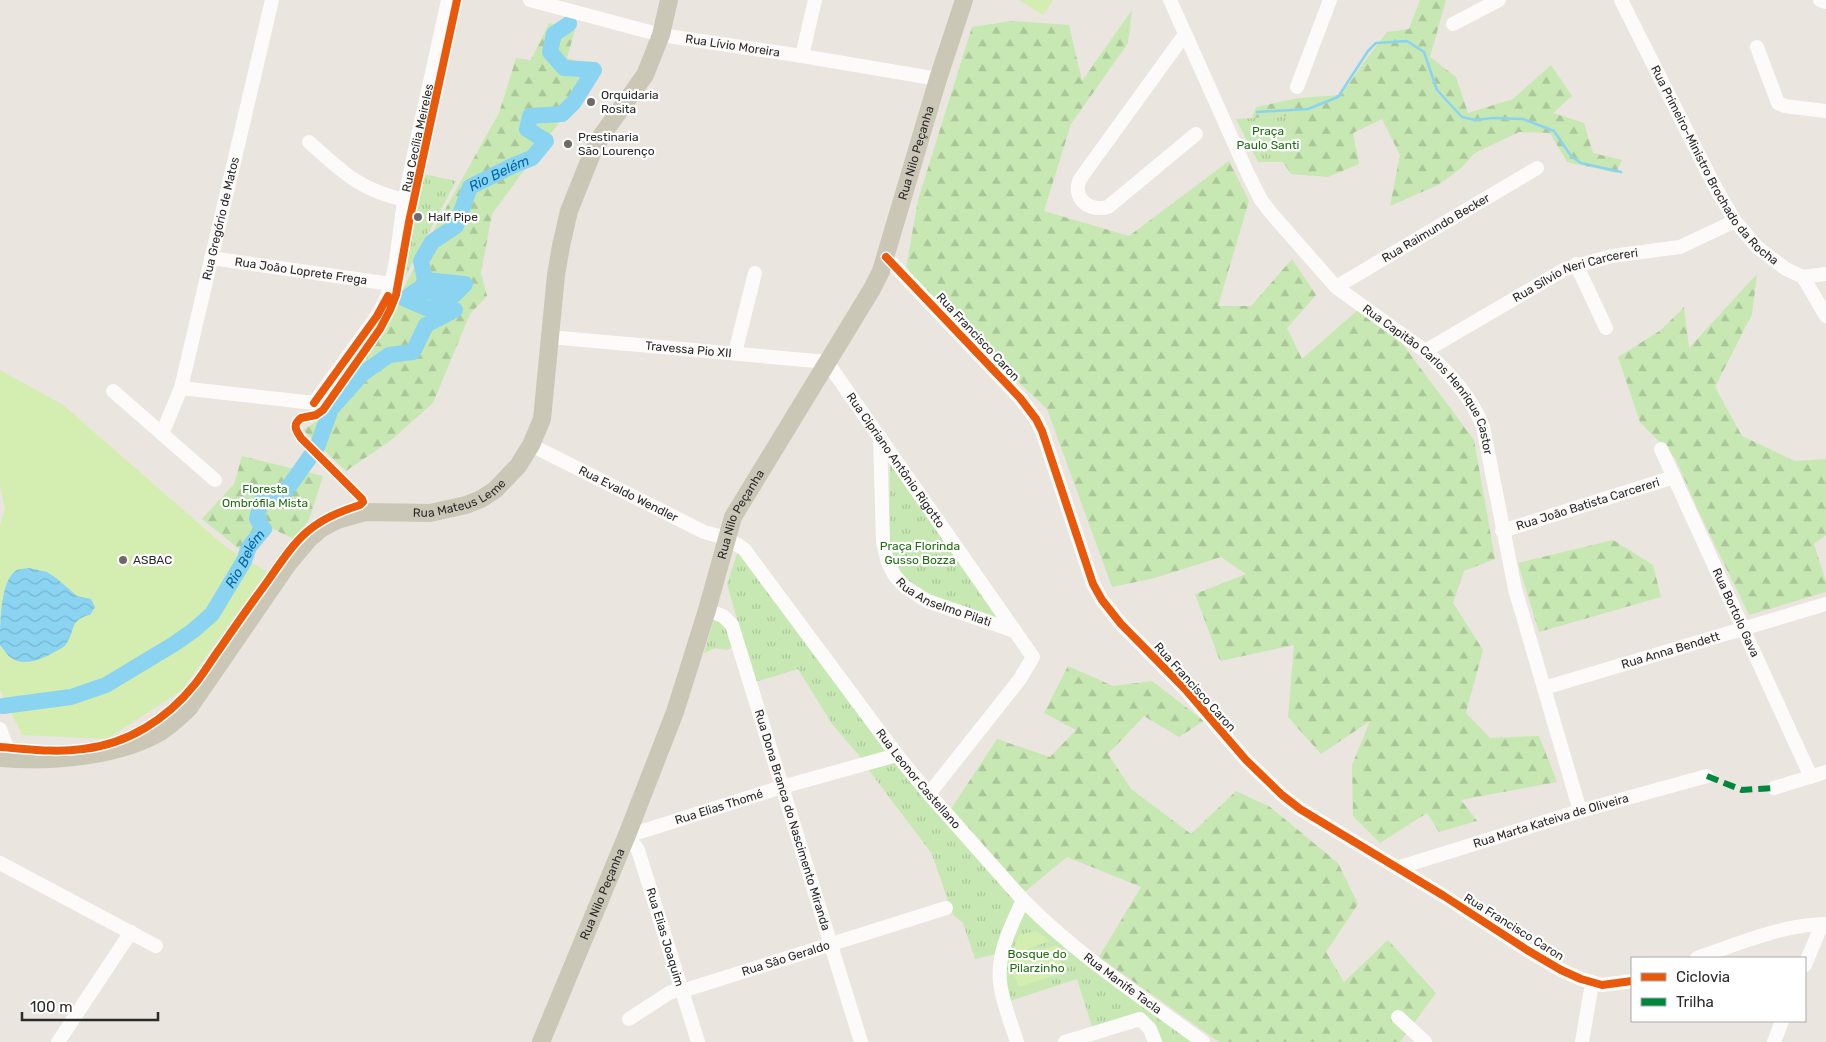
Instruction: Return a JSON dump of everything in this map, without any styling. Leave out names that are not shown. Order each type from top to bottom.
[{"type":"main road","name":"Rua Mateus Leme","points":[[6,758],[48,759],[86,755],[126,746],[162,731],[189,708],[288,564],[309,539],[322,528],[344,518],[365,512],[430,513],[466,505],[481,499],[495,490],[508,478],[531,445],[542,419],[560,246],[577,188],[602,135],[645,75],[661,35],[669,0]]},
{"type":"main road","name":"Rua Nilo Peçanha","points":[[541,1042],[628,835],[675,712],[735,512],[872,289],[886,256],[938,79],[964,0]]},
{"type":"street","name":"Rua Gregório de Matos","points":[[162,434],[181,388],[272,0]]},
{"type":"street","name":"Rua Cecília Meireles","points":[[181,388],[314,403],[381,309],[391,284],[405,200],[448,0]]},
{"type":"street","name":"Rua Lívio Moreira","points":[[530,0],[661,35],[938,79]]},
{"type":"street","points":[[802,56],[815,0]]},
{"type":"street","name":"Rua Capitão Carlos Henrique Castor","points":[[1170,0],[1261,200],[1336,287],[1425,351],[1450,375],[1479,416],[1483,427],[1502,531],[1515,589],[1580,811]]},
{"type":"street","points":[[1296,87],[1330,0]]},
{"type":"street","points":[[1453,24],[1499,0]]},
{"type":"street","name":"Rua Primeiro-Ministro Brochado da Rocha","points":[[1621,0],[1710,178],[1735,221],[1757,247],[1786,269],[1803,277]]},
{"type":"street","points":[[1820,0],[1826,2]]},
{"type":"street","points":[[1185,34],[1080,179],[1078,185],[1080,199],[1085,205],[1093,208],[1100,210],[1108,207],[1196,134]]},
{"type":"street","points":[[1757,47],[1778,103],[1785,106],[1826,111]]},
{"type":"street","points":[[309,142],[350,178],[363,186],[376,192],[405,200]]},
{"type":"street","name":"Rua Raimundo Becker","points":[[1336,287],[1537,168]]},
{"type":"street","name":"Rua Sílvio Neri Carcereri","points":[[1425,351],[1553,274],[1576,264],[1612,256],[1680,248],[1735,221]]},
{"type":"street","name":"Rua Francisco Caron","points":[[886,256],[1020,398],[1036,419],[1047,444],[1093,584],[1102,600],[1111,613],[1185,689],[1246,760],[1282,795],[1320,822],[1561,970],[1592,983],[1614,984],[1631,981]]},
{"type":"street","name":"Rua João Loprete Frega","points":[[211,258],[391,284]]},
{"type":"street","points":[[1576,264],[1606,328]]},
{"type":"street","points":[[735,354],[755,273]]},
{"type":"street","points":[[1826,274],[1803,277],[1826,316]]},
{"type":"street","name":"Travessa Pio XII","points":[[550,337],[827,362]]},
{"type":"street","name":"Rua Cipriano Antônio Rigotto","points":[[827,362],[1033,657],[1020,679],[929,794]]},
{"type":"street","points":[[113,391],[215,480]]},
{"type":"street","name":"Rua Anselmo Pilati","points":[[880,437],[883,542],[888,563],[895,576],[905,587],[927,601],[1015,632]]},
{"type":"street","name":"Rua Evaldo Wendler","points":[[531,445],[704,532],[726,538]]},
{"type":"street","name":"Rua Bortolo Gava","points":[[1661,449],[1811,777]]},
{"type":"street","name":"Rua João Batista Carcereri","points":[[1502,531],[1674,477]]},
{"type":"street","name":"Rua Leonor Castellano","points":[[726,538],[744,548],[897,755],[1023,900]]},
{"type":"street","name":"Rua Anna Bendett","points":[[1544,688],[1826,604]]},
{"type":"street","name":"Rua Dona Branca do Nascimento Miranda","points":[[707,610],[723,616],[732,625],[861,1042]]},
{"type":"street","points":[[0,729],[6,758]]},
{"type":"street","name":"Rua Elias Thomé","points":[[628,835],[782,787],[897,755]]},
{"type":"street","points":[[1774,788],[1826,772]]},
{"type":"street","name":"Rua Marta Kateiva de Oliveira","points":[[1397,868],[1580,811],[1706,776]]},
{"type":"street","name":"Rua Elias Joaquim","points":[[628,835],[638,850],[698,1042]]},
{"type":"street","points":[[0,863],[156,946]]},
{"type":"street","points":[[1017,1042],[1003,996],[1000,971],[1006,940],[1023,900]]},
{"type":"street","name":"Rua Manife Tacla","points":[[1023,900],[1077,949],[1203,1042]]},
{"type":"street","name":"Rua São Geraldo","points":[[629,1019],[677,990],[682,991],[946,908]]},
{"type":"street","points":[[1700,957],[1783,930],[1824,924]]},
{"type":"street","points":[[1806,963],[1824,924]]},
{"type":"street","points":[[58,1042],[131,932]]},
{"type":"street","points":[[1582,1042],[1592,983]]},
{"type":"street","points":[[1398,1017],[1425,1042]]},
{"type":"street","points":[[1065,1042],[1140,1019],[1150,1029],[1155,1042]]},
{"type":"street","points":[[1774,1042],[1782,1022]]},
{"type":"green space","points":[[1019,0],[1053,0],[1043,15]]},
{"type":"green space","points":[[1420,0],[1446,0],[1430,57],[1456,77],[1468,113],[1513,99],[1551,65],[1572,96],[1553,113],[1584,123],[1593,153],[1622,160],[1616,173],[1567,162],[1550,133],[1519,132],[1475,153],[1460,169],[1438,185],[1390,206],[1400,155],[1382,119],[1353,133],[1359,164],[1328,177],[1291,174],[1283,162],[1293,116],[1252,118],[1256,107],[1299,98],[1341,95],[1387,32],[1409,29]]},
{"type":"green space","points":[[1132,10],[1128,43],[1071,124],[1044,211],[1129,236],[1229,161],[1249,201],[1218,306],[1251,306],[1292,259],[1316,295],[1287,328],[1302,359],[1360,308],[1401,342],[1474,440],[1495,559],[1464,571],[1453,603],[1483,650],[1466,713],[1490,738],[1539,736],[1557,782],[1461,800],[1477,821],[1439,832],[1427,813],[1380,843],[1353,816],[1352,765],[1370,721],[1321,754],[1288,717],[1294,645],[1220,661],[1195,594],[1246,574],[1221,557],[1155,578],[1112,587],[1047,409],[905,275],[918,200],[972,27],[1012,21],[1069,25],[1082,81]]},
{"type":"green space","name":"Floresta Ombrófila Mista","points":[[549,23],[575,30],[567,58],[599,68],[492,214],[481,273],[487,296],[470,314],[433,403],[390,441],[346,471],[303,430],[322,418],[393,316],[404,287],[499,113],[516,58],[531,60]]},
{"type":"green space","name":"Praça Paulo Santi","points":[[1293,116],[1283,162],[1258,162],[1236,119]]},
{"type":"green space","points":[[419,173],[456,181],[398,290]]},
{"type":"green space","points":[[1757,274],[1752,314],[1715,387],[1742,436],[1795,461],[1826,459],[1826,535],[1814,544],[1826,582],[1826,592],[1749,615],[1675,458],[1640,422],[1618,357],[1661,330],[1684,307],[1689,348]]},
{"type":"green space","name":"ASBAC","points":[[0,370],[63,405],[227,548],[267,572],[182,690],[107,739],[22,735],[0,690],[0,526],[5,509],[0,486]]},
{"type":"green space","name":"Floresta Ombrófila Mista","points":[[242,456],[323,476],[309,520],[294,539],[271,528],[249,557],[202,519],[234,484]]},
{"type":"green space","name":"Praça Florinda Gusso Bozza","points":[[890,463],[1000,619],[938,598],[914,587],[895,566],[889,548]]},
{"type":"green space","points":[[1613,540],[1653,565],[1661,597],[1539,632],[1518,563]]},
{"type":"green space","points":[[739,548],[889,752],[863,760],[832,724],[798,669],[755,682],[727,584]]},
{"type":"green space","points":[[714,619],[725,625],[733,647],[727,650],[715,648],[704,653]]},
{"type":"green space","points":[[1068,666],[1113,686],[1152,681],[1204,721],[1179,737],[1144,716],[1108,754],[1131,789],[1191,834],[1236,791],[1270,807],[1338,863],[1358,904],[1326,952],[1344,982],[1388,940],[1436,993],[1400,1042],[1219,1042],[1099,957],[1141,887],[1067,857],[1022,894],[951,809],[997,739],[1050,757],[1076,730],[1044,713]]},
{"type":"green space","points":[[895,760],[1017,900],[996,954],[975,959],[963,923],[953,915],[932,854],[868,769]]},
{"type":"green space","name":"Bosque do Pilarzinho","points":[[1024,910],[1196,1042],[1158,1042],[1143,1015],[1093,1030],[1077,979],[1010,1001],[1005,982],[1008,949]]},
{"type":"green space","points":[[1036,931],[1050,941],[1011,955],[1019,935]]},
{"type":"green space","points":[[1057,945],[1063,973],[1019,987],[1008,960]]},
{"type":"water","points":[[29,568],[47,572],[77,596],[91,599],[95,607],[90,615],[76,622],[64,647],[31,662],[20,662],[10,657],[0,645],[2,603],[11,575],[17,570]]},
{"type":"waterway","name":"Rio Belém","points":[[3,706],[71,697],[106,685],[174,644],[212,614],[244,561],[249,547],[264,529],[257,519],[261,501],[285,492],[317,447],[331,409],[362,374],[389,355],[413,352],[426,325],[455,310],[426,308],[405,299],[417,290],[454,295],[465,284],[425,280],[421,261],[432,242],[456,226],[470,187],[532,158],[546,141],[527,129],[530,116],[562,114],[574,102],[594,70],[564,68],[550,52],[554,34],[569,24]]},
{"type":"waterway","points":[[1257,112],[1308,109],[1338,97],[1368,51],[1376,43],[1407,41],[1424,52],[1437,90],[1462,117],[1475,120],[1493,118],[1523,119],[1554,131],[1571,156],[1581,163],[1621,172]]},
{"type":"marked path","points":[[1707,776],[1742,790],[1774,788]]},
{"type":"cycle path","points":[[0,747],[62,751],[83,749],[116,742],[159,719],[184,697],[198,680],[277,567],[305,533],[328,518],[363,502],[301,438],[296,430],[296,423],[301,418],[316,415],[323,410],[380,329],[396,295],[409,222],[457,0]]},
{"type":"cycle path","points":[[886,257],[1020,398],[1036,419],[1042,431],[1093,584],[1102,600],[1121,624],[1185,689],[1246,760],[1282,795],[1300,809],[1444,896],[1561,970],[1581,979],[1602,985],[1631,981]]},
{"type":"cycle path","points":[[314,403],[377,316],[388,296]]},
{"type":"place","name":"Orquidaria Rosita","points":[[591,102]]},
{"type":"place","name":"Prestinaria São Lourenço","points":[[568,144]]},
{"type":"place","name":"Half Pipe","points":[[418,217]]},
{"type":"place","name":"ASBAC","points":[[123,560]]}]
